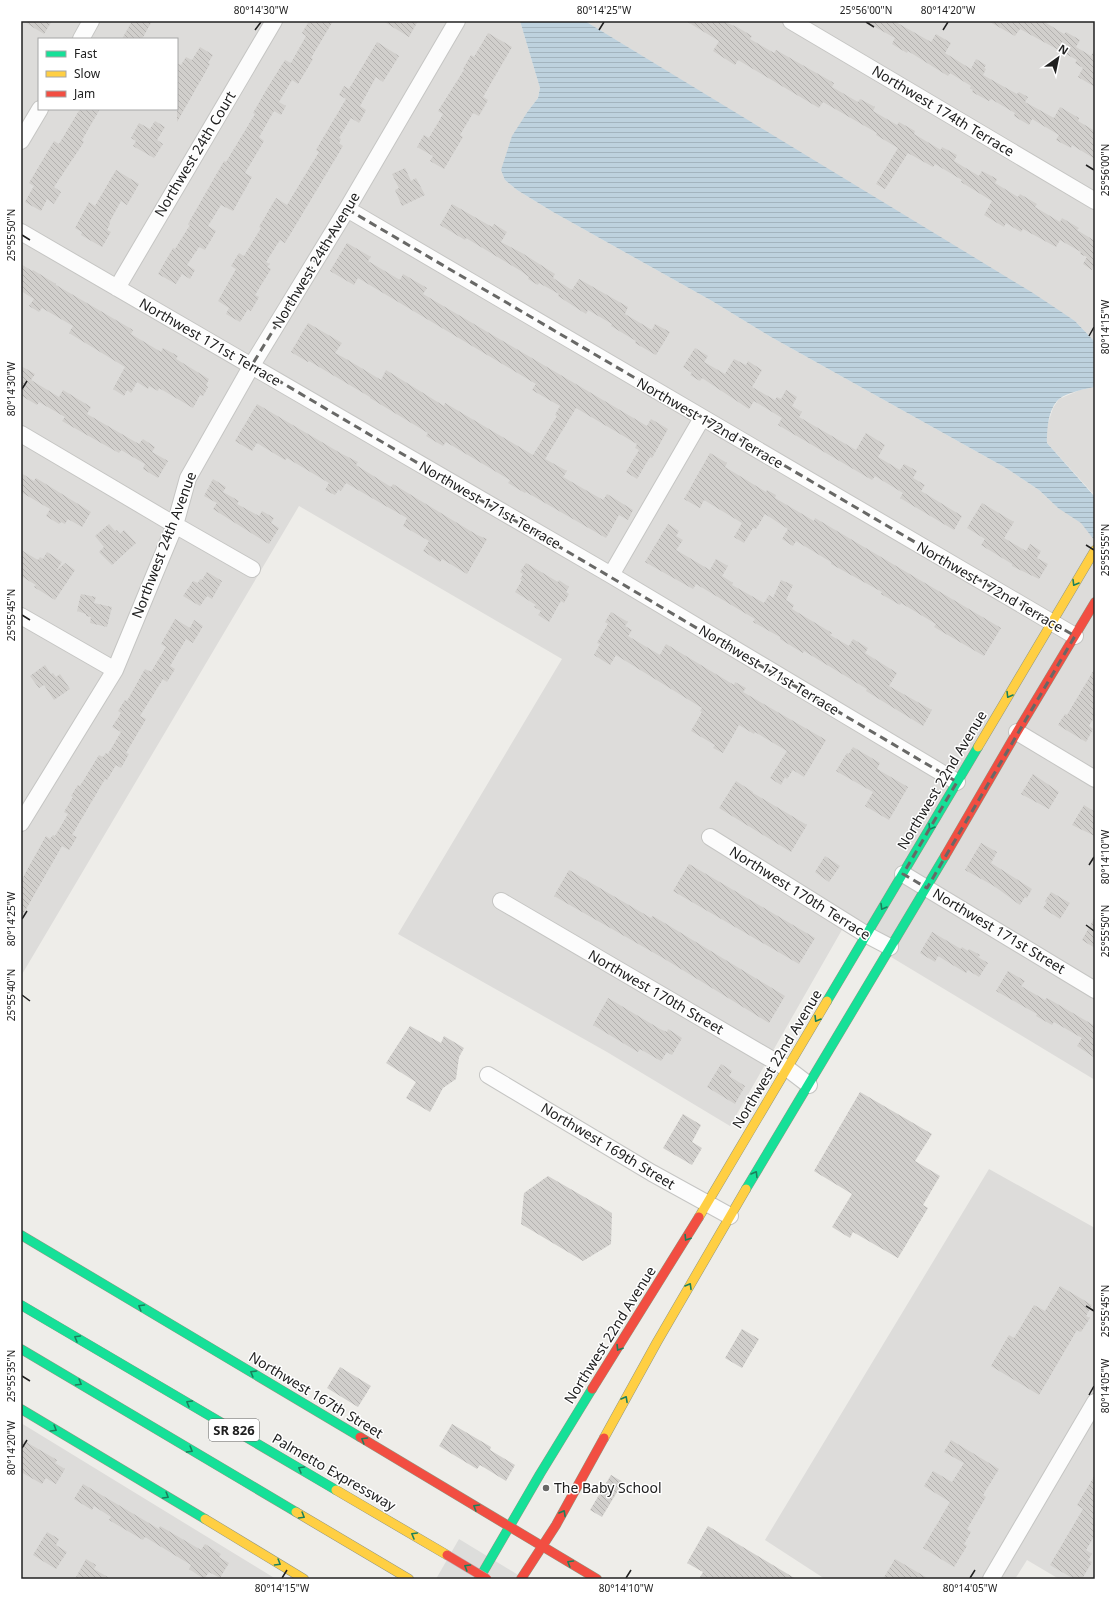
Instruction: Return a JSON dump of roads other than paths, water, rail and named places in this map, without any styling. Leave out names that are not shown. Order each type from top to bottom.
[{"type":"main road","name":"Northwest 22nd Avenue","points":[[479,1579],[555,1448],[707,1204],[1095,550]]},
{"type":"main road","points":[[521,1579],[556,1525],[657,1342],[730,1216],[810,1085],[890,947],[927,888],[1017,732],[1095,602]]},
{"type":"main road","name":"Northwest 167th Street","points":[[21,1235],[597,1579]]},
{"type":"main road","name":"Palmetto Expressway","points":[[21,1305],[487,1579]]},
{"type":"main road","name":"SR 826","points":[[21,1349],[408,1579]]},
{"type":"main road","points":[[21,1409],[304,1579]]},
{"type":"street","points":[[82,38],[91,21]]},
{"type":"street","name":"Northwest 24th Court","points":[[117,288],[274,21]]},
{"type":"street","name":"Northwest 24th Avenue","points":[[21,823],[26,802],[115,670],[175,525],[188,478],[252,365],[347,209],[456,21]]},
{"type":"street","name":"Northwest 174th Terrace","points":[[791,21],[1095,201]]},
{"type":"street","points":[[21,141],[39,110]]},
{"type":"street","name":"Northwest 172nd Terrace","points":[[347,209],[1075,636]]},
{"type":"street","name":"Northwest 171st Terrace","points":[[21,232],[611,575],[957,782]]},
{"type":"street","points":[[611,575],[702,418]]},
{"type":"street","points":[[21,434],[252,569]]},
{"type":"street","points":[[21,616],[115,670]]},
{"type":"street","points":[[1017,732],[1095,779]]},
{"type":"street","name":"Northwest 170th Terrace","points":[[710,837],[867,935],[890,947]]},
{"type":"street","name":"Northwest 171st Street","points":[[903,874],[1095,990]]},
{"type":"street","name":"Northwest 170th Street","points":[[501,901],[788,1068],[810,1085]]},
{"type":"street","name":"Northwest 169th Street","points":[[488,1075],[631,1161],[730,1216]]},
{"type":"street","points":[[991,1579],[1095,1402]]},
{"type":"water","points":[[520,21],[585,21],[1033,293],[1075,321],[1095,342],[1095,387],[1067,394],[1055,403],[1050,414],[1047,443],[1095,497],[1095,541],[1081,523],[1058,508],[1039,490],[1006,468],[771,337],[712,301],[553,212],[517,190],[505,180],[501,170],[512,136],[538,98],[540,88]]},
{"type":"place","name":"The Baby School","points":[[546,1488]]}]
